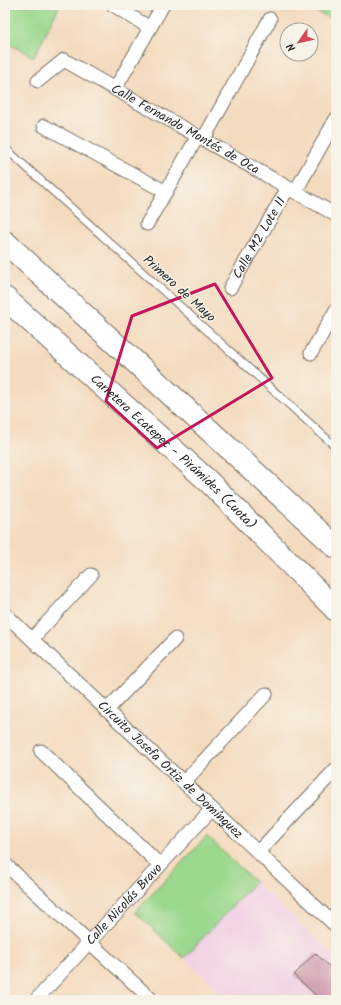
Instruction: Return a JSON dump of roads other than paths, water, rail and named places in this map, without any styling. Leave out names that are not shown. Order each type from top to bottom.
[{"type":"highway","points":[[5,242],[336,547]]},
{"type":"highway","name":"Carretera Ecatepec - Pirámides (Cuota)","points":[[5,298],[208,481],[300,572],[336,610]]},
{"type":"street","points":[[113,5],[150,28]]},
{"type":"street","points":[[115,89],[163,5]]},
{"type":"street","points":[[147,224],[201,138],[270,19]]},
{"type":"street","name":"Calle Fernando Montés de Oca","points":[[38,81],[64,60],[336,215]]},
{"type":"street","name":"Calle M2 Lote 11","points":[[230,288],[336,119]]},
{"type":"street","points":[[44,126],[166,192]]},
{"type":"street","points":[[311,353],[336,310]]},
{"type":"street","points":[[32,639],[91,575]]},
{"type":"street","name":"Circuito Josefa Ortiz de Domínguez","points":[[5,614],[335,923]]},
{"type":"street","points":[[107,710],[175,639]]},
{"type":"street","points":[[184,782],[266,694]]},
{"type":"street","points":[[41,751],[160,864]]},
{"type":"street","points":[[258,852],[336,769]]},
{"type":"street","name":"Calle Nicolás Bravo","points":[[36,1000],[212,809]]},
{"type":"street","points":[[5,864],[152,1000]]},
{"type":"lane","name":"Primero de Mayo","points":[[5,148],[336,447]]}]
